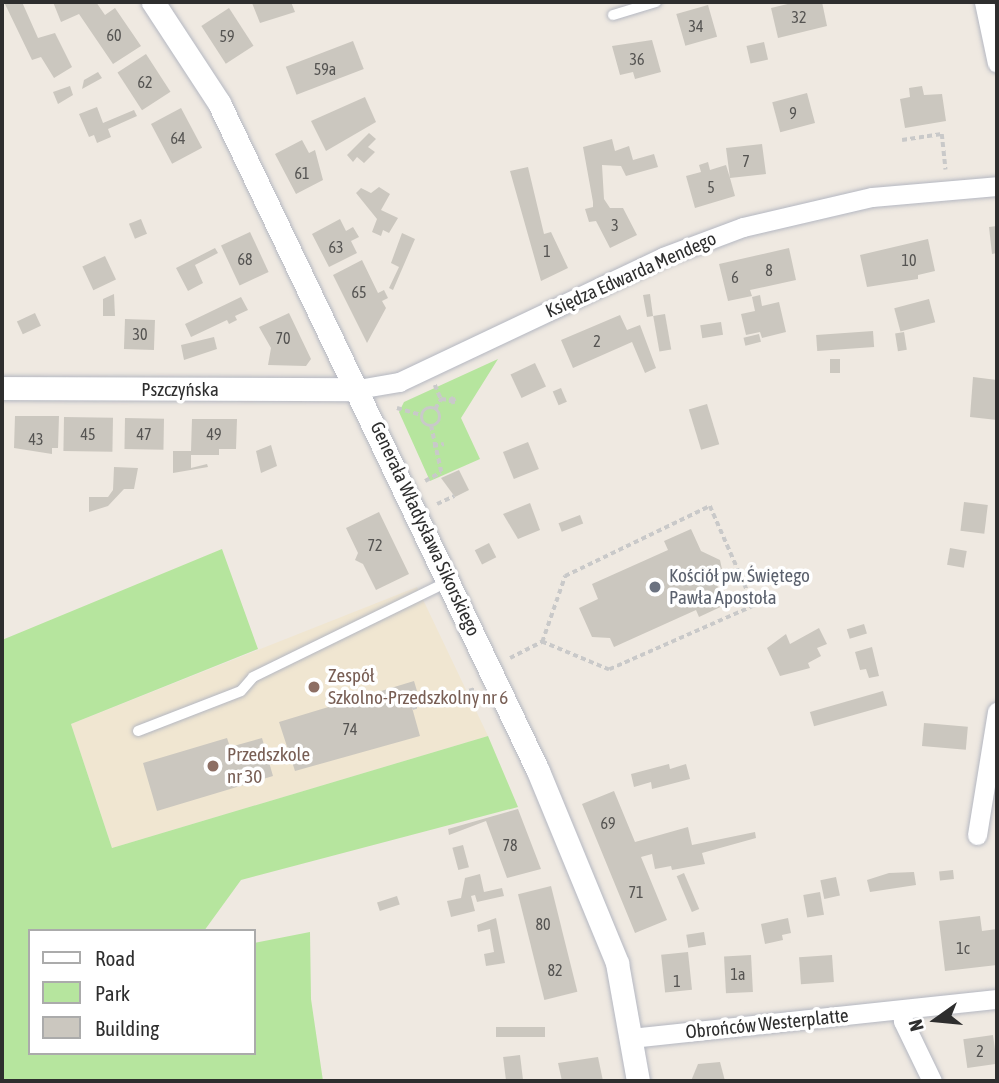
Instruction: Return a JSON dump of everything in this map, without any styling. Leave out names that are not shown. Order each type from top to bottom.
[{"type":"street","name":"Generała Władysława Sikorskiego","points":[[153,2],[219,103],[449,580],[606,931],[631,1038],[638,1081]]},
{"type":"street","points":[[984,2],[997,64]]},
{"type":"street","name":"Księdza Edwarda Mendego","points":[[358,389],[399,382],[663,257],[743,227],[872,197],[997,186]]},
{"type":"street","name":"Pszczyńska","points":[[2,388],[358,389]]},
{"type":"street","points":[[977,835],[997,712]]},
{"type":"street","name":"Obrońców Westerplatte","points":[[631,1038],[997,999]]},
{"type":"street","points":[[902,1010],[903,1021],[932,1081]]},
{"type":"lane","points":[[613,15],[656,2]]},
{"type":"lane","points":[[138,731],[242,691],[253,677],[449,580]]},
{"type":"path","points":[[902,140],[942,134],[946,173]]},
{"type":"path","points":[[434,383],[441,399]]},
{"type":"path","points":[[441,399],[450,400]]},
{"type":"path","points":[[435,409],[441,399]]},
{"type":"path","points":[[397,408],[421,415],[431,427],[433,446],[441,472],[425,481]]},
{"type":"path","points":[[421,415],[425,409],[435,409]]},
{"type":"path","points":[[431,427],[440,418],[435,409]]},
{"type":"path","points":[[433,446],[444,444]]},
{"type":"path","points":[[437,504],[454,496]]},
{"type":"path","points":[[510,658],[541,642],[565,576],[710,506],[754,606],[609,670],[541,642]]},
{"type":"path","points":[[412,708],[475,689]]},
{"type":"shaded area","name":"Zespół Szkolno-Przedszkolny nr 6","points":[[417,587],[488,736],[112,848],[71,724]]},
{"type":"green space","points":[[498,359],[461,418],[480,459],[430,481],[399,412],[404,402]]},
{"type":"green space","points":[[222,549],[258,649],[71,724],[112,848],[488,736],[518,807],[241,880],[205,929],[28,929],[28,1055],[256,1055],[256,943],[310,932],[311,999],[323,1081],[2,1081],[2,640]]},
{"type":"building","points":[[4,2],[22,2],[38,38],[55,33],[72,67],[54,78],[41,57],[32,60]]},
{"type":"building","points":[[53,2],[96,2],[105,15],[115,8],[141,46],[113,64],[79,14],[61,22]]},
{"type":"building","points":[[291,2],[295,12],[260,23],[252,3]]},
{"type":"building","points":[[796,2],[822,2],[827,26],[778,38],[771,8]]},
{"type":"building","points":[[708,5],[717,37],[685,46],[676,14]]},
{"type":"building","points":[[229,8],[254,46],[226,64],[201,26]]},
{"type":"building","points":[[652,40],[661,72],[635,79],[633,72],[620,75],[612,46]]},
{"type":"building","points":[[353,41],[364,69],[297,95],[286,67]]},
{"type":"building","points":[[764,42],[768,60],[751,64],[746,46]]},
{"type":"building","points":[[146,54],[171,92],[142,110],[117,73]]},
{"type":"building","points":[[98,72],[102,78],[82,89],[84,80]]},
{"type":"building","points":[[70,86],[73,95],[58,104],[53,92]]},
{"type":"building","points":[[922,86],[924,95],[942,94],[946,121],[905,128],[900,99],[910,97],[909,88]]},
{"type":"building","points":[[807,93],[815,123],[780,132],[772,102]]},
{"type":"building","points":[[365,97],[376,122],[326,151],[311,121]]},
{"type":"building","points":[[97,107],[103,123],[134,110],[137,116],[108,129],[111,137],[97,143],[94,135],[89,137],[79,114]]},
{"type":"building","points":[[181,108],[202,148],[172,164],[151,124]]},
{"type":"building","points":[[369,133],[376,139],[368,147],[375,152],[364,163],[357,157],[353,162],[347,155]]},
{"type":"building","points":[[612,139],[615,151],[629,146],[633,160],[654,154],[658,167],[626,176],[621,166],[602,165],[604,199],[610,208],[623,208],[637,235],[610,248],[596,221],[589,222],[585,209],[593,207],[593,202],[583,147]]},
{"type":"building","points":[[302,140],[309,153],[315,150],[323,180],[296,194],[275,154]]},
{"type":"building","points":[[762,144],[766,174],[730,178],[726,148]]},
{"type":"building","points":[[708,162],[710,170],[726,165],[735,196],[695,208],[686,176],[701,172],[699,165]]},
{"type":"building","points":[[528,167],[544,234],[551,232],[568,268],[541,281],[510,171]]},
{"type":"building","points":[[379,187],[390,194],[381,210],[398,218],[389,233],[383,230],[381,236],[372,232],[377,219],[356,193],[361,188],[371,193]]},
{"type":"building","points":[[141,219],[147,234],[135,239],[129,224]]},
{"type":"building","points":[[340,219],[346,231],[353,227],[359,237],[351,241],[357,253],[329,267],[312,234]]},
{"type":"building","points":[[997,226],[997,253],[992,254],[989,227]]},
{"type":"building","points":[[250,232],[269,272],[240,285],[221,246]]},
{"type":"building","points":[[402,233],[415,239],[393,290],[389,288],[399,267],[391,263]]},
{"type":"building","points":[[928,239],[935,271],[918,275],[918,279],[867,287],[860,255]]},
{"type":"building","points":[[215,248],[218,253],[195,265],[203,283],[188,291],[176,268]]},
{"type":"building","points":[[789,248],[796,280],[750,290],[752,296],[728,301],[719,264]]},
{"type":"building","points":[[105,256],[116,280],[93,290],[82,267]]},
{"type":"building","points":[[362,260],[378,293],[384,290],[388,298],[382,301],[386,308],[367,343],[333,275]]},
{"type":"building","points":[[114,294],[115,316],[103,316],[103,299]]},
{"type":"building","points":[[650,294],[653,316],[647,317],[643,295]]},
{"type":"building","points":[[760,295],[762,306],[779,302],[786,332],[762,338],[760,332],[746,335],[741,314],[755,311],[752,297]]},
{"type":"building","points":[[241,297],[248,310],[235,316],[237,320],[229,324],[227,320],[191,337],[185,324]]},
{"type":"building","points":[[929,299],[935,322],[900,331],[894,308]]},
{"type":"building","points":[[35,313],[41,326],[23,334],[17,321]]},
{"type":"building","points":[[289,313],[311,359],[306,366],[268,365],[271,348],[259,327]]},
{"type":"building","points":[[665,314],[671,349],[659,352],[653,316]]},
{"type":"building","points":[[620,315],[627,330],[640,325],[656,368],[645,373],[632,342],[573,368],[561,340]]},
{"type":"building","points":[[125,319],[155,320],[154,350],[124,349]]},
{"type":"building","points":[[721,322],[723,335],[702,338],[700,325]]},
{"type":"building","points":[[873,331],[874,347],[817,351],[816,335]]},
{"type":"building","points":[[904,332],[907,350],[898,351],[895,333]]},
{"type":"building","points":[[759,334],[761,342],[745,346],[743,338]]},
{"type":"building","points":[[214,337],[217,349],[184,360],[181,345]]},
{"type":"building","points":[[830,359],[840,359],[840,373],[830,373]]},
{"type":"building","points":[[535,363],[546,387],[522,398],[511,374]]},
{"type":"building","points":[[973,377],[997,380],[997,420],[970,417]]},
{"type":"building","points":[[561,388],[567,402],[559,405],[553,392]]},
{"type":"building","points":[[707,404],[719,444],[701,450],[689,410]]},
{"type":"building","points":[[15,416],[59,416],[58,448],[52,448],[52,454],[14,448]]},
{"type":"building","points":[[64,417],[113,418],[112,452],[63,451]]},
{"type":"building","points":[[125,418],[164,419],[163,450],[124,449]]},
{"type":"building","points":[[192,419],[237,419],[236,449],[219,449],[219,455],[191,455],[191,468],[207,464],[208,467],[173,473],[173,451],[191,451]]},
{"type":"building","points":[[528,442],[539,469],[514,479],[503,452]]},
{"type":"building","points":[[271,445],[277,466],[261,473],[256,451]]},
{"type":"building","points":[[114,467],[138,468],[134,489],[124,489],[108,506],[89,512],[89,497],[108,497],[113,490]]},
{"type":"building","points":[[459,470],[469,490],[455,497],[441,478]]},
{"type":"building","points":[[964,502],[988,505],[984,534],[960,531]]},
{"type":"building","points":[[530,503],[540,530],[518,539],[503,514]]},
{"type":"building","points":[[379,512],[409,574],[376,590],[363,564],[355,560],[358,553],[346,528]]},
{"type":"building","points":[[580,515],[583,523],[562,532],[559,523]]},
{"type":"building","name":"Kościół pw. Świętego Pawła Apostoła","points":[[691,529],[701,551],[720,560],[723,574],[716,584],[729,603],[699,617],[696,610],[614,647],[610,638],[592,637],[579,608],[598,599],[592,584],[668,550],[664,541]]},
{"type":"building","points":[[489,543],[496,557],[482,565],[475,550]]},
{"type":"building","points":[[950,548],[967,551],[964,568],[947,565]]},
{"type":"building","points":[[864,624],[867,634],[850,639],[847,629]]},
{"type":"building","points":[[819,628],[827,644],[817,648],[821,656],[808,663],[810,668],[780,676],[767,648],[786,634],[790,644]]},
{"type":"building","points":[[872,647],[879,676],[869,678],[866,669],[860,670],[855,652]]},
{"type":"building","points":[[414,681],[420,701],[411,704],[420,736],[295,771],[279,722]]},
{"type":"building","points":[[883,691],[887,705],[814,726],[810,712]]},
{"type":"building","points":[[924,723],[968,727],[966,750],[922,746]]},
{"type":"building","points":[[227,738],[230,747],[262,738],[273,776],[157,811],[143,763]]},
{"type":"building","points":[[669,764],[670,769],[686,764],[690,779],[652,789],[651,782],[634,787],[631,774]]},
{"type":"building","points":[[614,791],[635,842],[688,827],[692,845],[755,832],[756,838],[702,853],[705,864],[672,870],[671,866],[655,869],[652,854],[641,857],[667,920],[635,933],[582,804]]},
{"type":"building","points":[[518,809],[541,869],[507,878],[486,821],[449,835],[448,829]]},
{"type":"building","points":[[463,845],[469,867],[458,870],[452,848]]},
{"type":"building","points":[[953,870],[954,879],[940,880],[939,871]]},
{"type":"building","points":[[914,872],[916,885],[870,892],[867,880],[889,873]]},
{"type":"building","points":[[684,873],[699,909],[692,912],[677,876]]},
{"type":"building","points":[[480,874],[484,892],[502,888],[504,896],[477,902],[475,895],[471,896],[475,911],[451,917],[447,901],[461,898],[465,878]]},
{"type":"building","points":[[836,877],[840,896],[824,899],[820,880]]},
{"type":"building","points":[[551,886],[577,992],[544,1000],[518,894]]},
{"type":"building","points":[[820,892],[824,915],[807,918],[803,895]]},
{"type":"building","points":[[397,896],[400,905],[380,911],[377,902]]},
{"type":"building","points":[[980,916],[982,931],[997,929],[997,965],[945,971],[939,921]]},
{"type":"building","points":[[496,918],[505,963],[486,966],[484,954],[494,952],[490,929],[478,932],[477,925]]},
{"type":"building","points":[[788,918],[791,933],[782,935],[783,940],[765,944],[761,924]]},
{"type":"building","points":[[704,932],[706,945],[688,948],[686,935]]},
{"type":"building","points":[[688,952],[692,990],[665,993],[661,955]]},
{"type":"building","points":[[751,955],[753,992],[726,993],[724,956]]},
{"type":"building","points":[[832,955],[834,982],[801,984],[799,957]]},
{"type":"building","points":[[496,1027],[545,1027],[545,1037],[496,1037]]},
{"type":"building","points":[[993,1035],[997,1064],[967,1068],[963,1039]]},
{"type":"building","points":[[520,1055],[523,1081],[506,1081],[503,1057]]},
{"type":"building","points":[[598,1057],[603,1081],[562,1081],[558,1063]]},
{"type":"building","points":[[720,1062],[725,1081],[691,1081],[698,1064]]},
{"type":"place","name":"Kościół pw. Świętego Pawła Apostoła","points":[[655,587]]},
{"type":"place","name":"Zespół Szkolno-Przedszkolny nr 6","points":[[314,687]]},
{"type":"place","name":"Przedszkole nr 30","points":[[213,766]]}]
